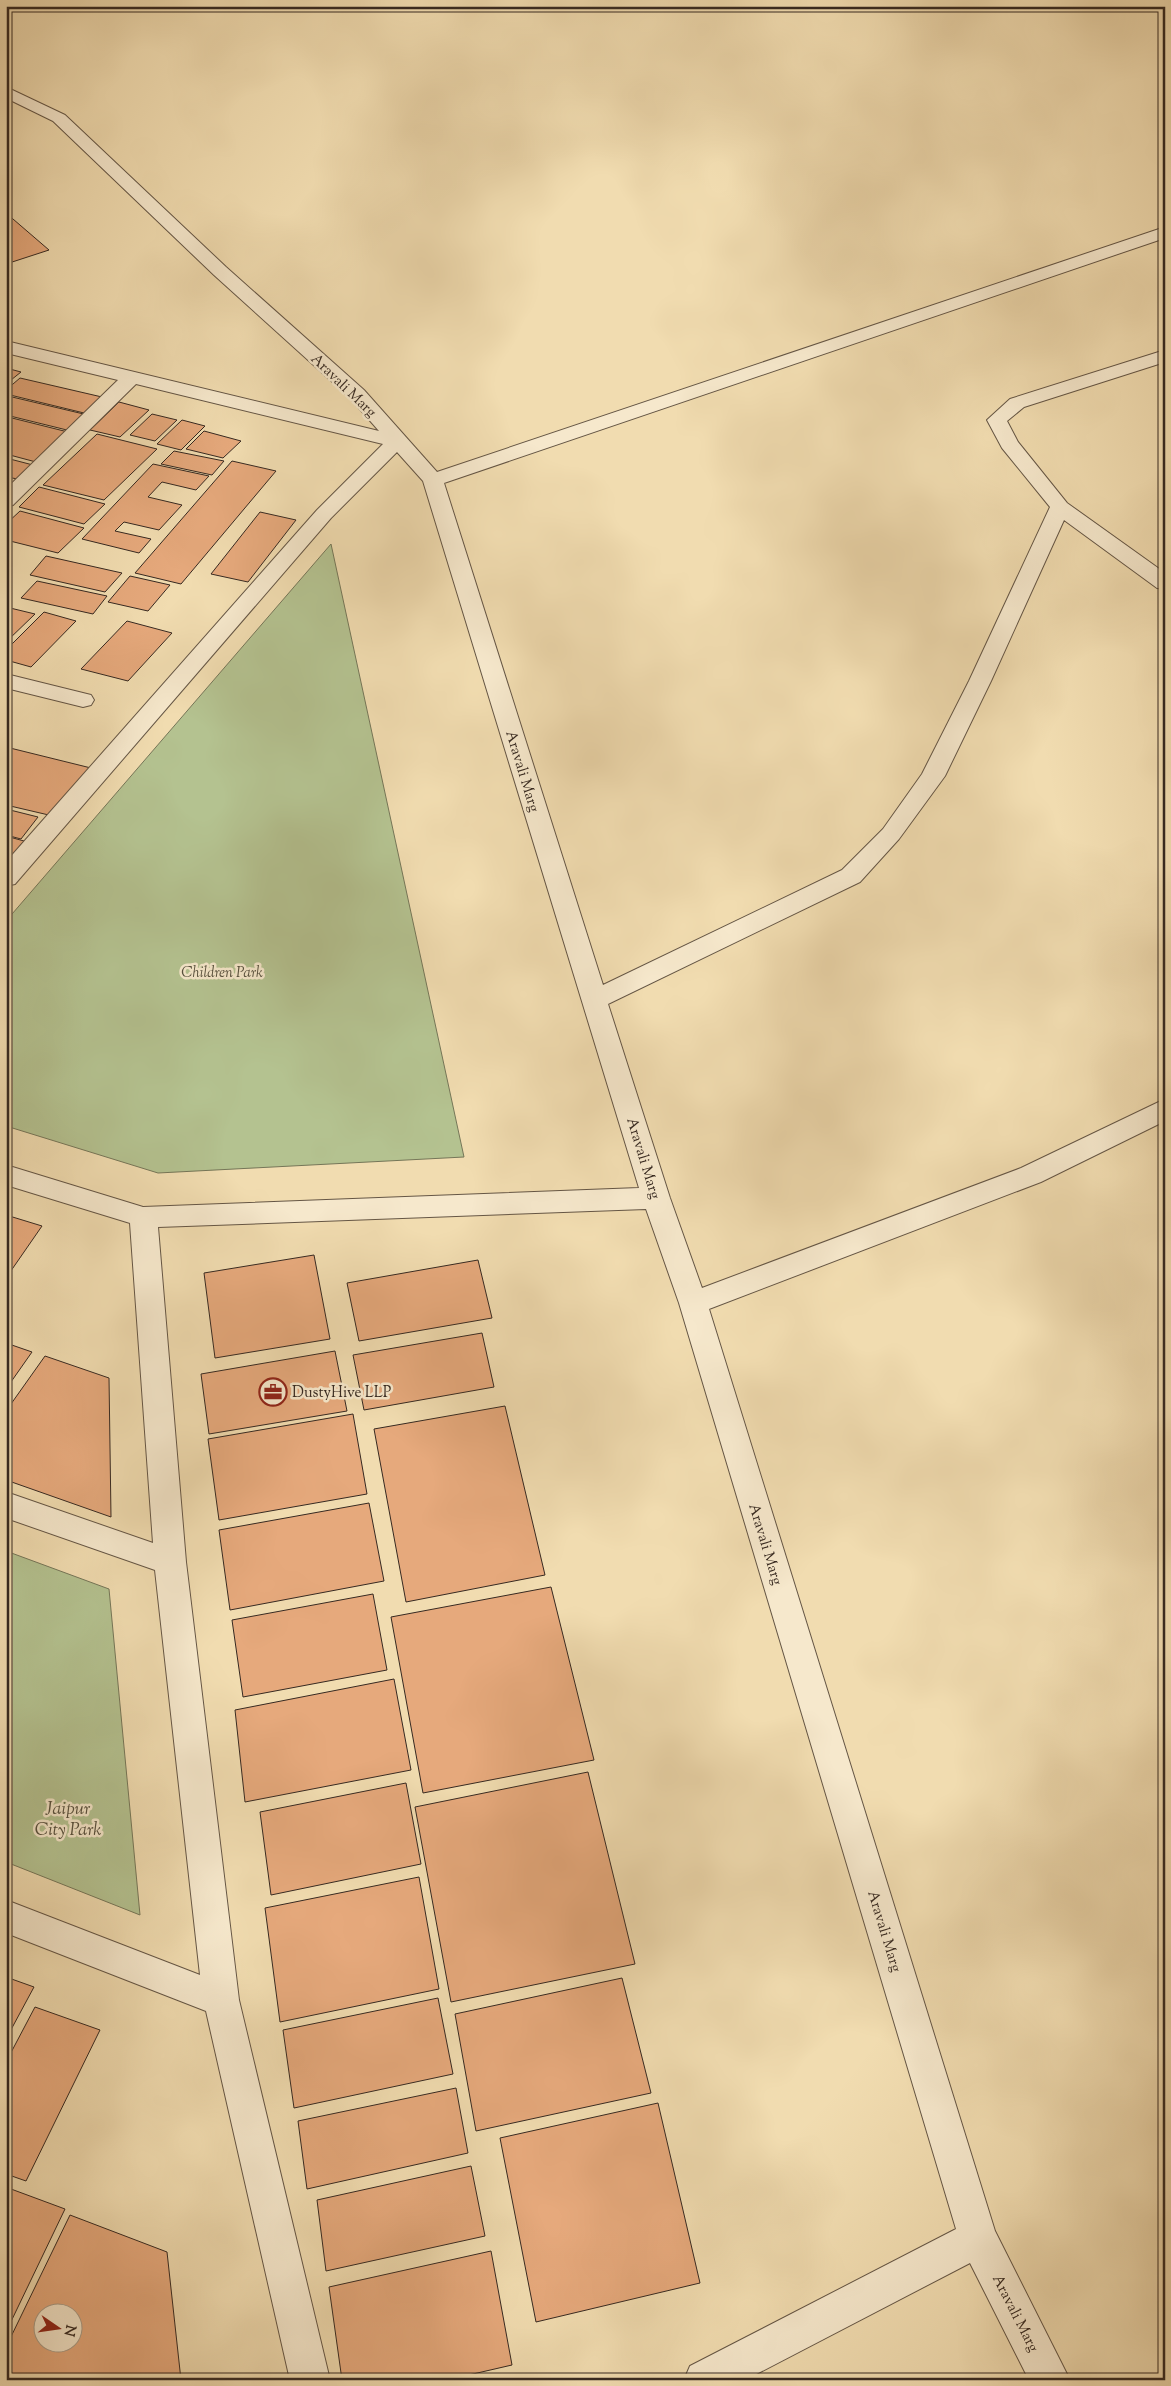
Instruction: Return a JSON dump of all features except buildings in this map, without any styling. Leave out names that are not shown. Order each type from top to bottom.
[{"type":"street","name":"Aravali Marg","points":[[6,92],[59,118],[220,271],[357,394],[433,480],[656,1198],[693,1303],[978,2238],[1050,2380]]},
{"type":"street","points":[[433,480],[1165,232]]},
{"type":"street","points":[[6,347],[397,441]]},
{"type":"street","points":[[1165,356],[1017,403],[997,420],[1009,444],[1060,507],[1165,584]]},
{"type":"street","points":[[6,501],[131,378]]},
{"type":"street","points":[[6,878],[324,514],[397,441]]},
{"type":"street","points":[[594,1000],[851,876],[891,834],[933,776],[980,681],[1060,507]]},
{"type":"street","points":[[6,681],[83,700]]},
{"type":"street","points":[[693,1303],[1030,1175],[1165,1109]]},
{"type":"street","points":[[6,1175],[143,1217],[656,1198]]},
{"type":"street","points":[[143,1217],[170,1562],[221,2000],[310,2380]]},
{"type":"street","points":[[6,1505],[170,1562]]},
{"type":"street","points":[[6,1916],[221,2000]]},
{"type":"street","points":[[704,2380],[978,2238]]},
{"type":"green space","name":"Children Park","points":[[331,544],[464,1157],[158,1173],[6,1126],[6,921]]},
{"type":"green space","name":"Jaipur City Park","points":[[6,1551],[109,1589],[140,1915],[6,1862]]},
{"type":"place","name":"DustyHive LLP","points":[[273,1392]]}]
